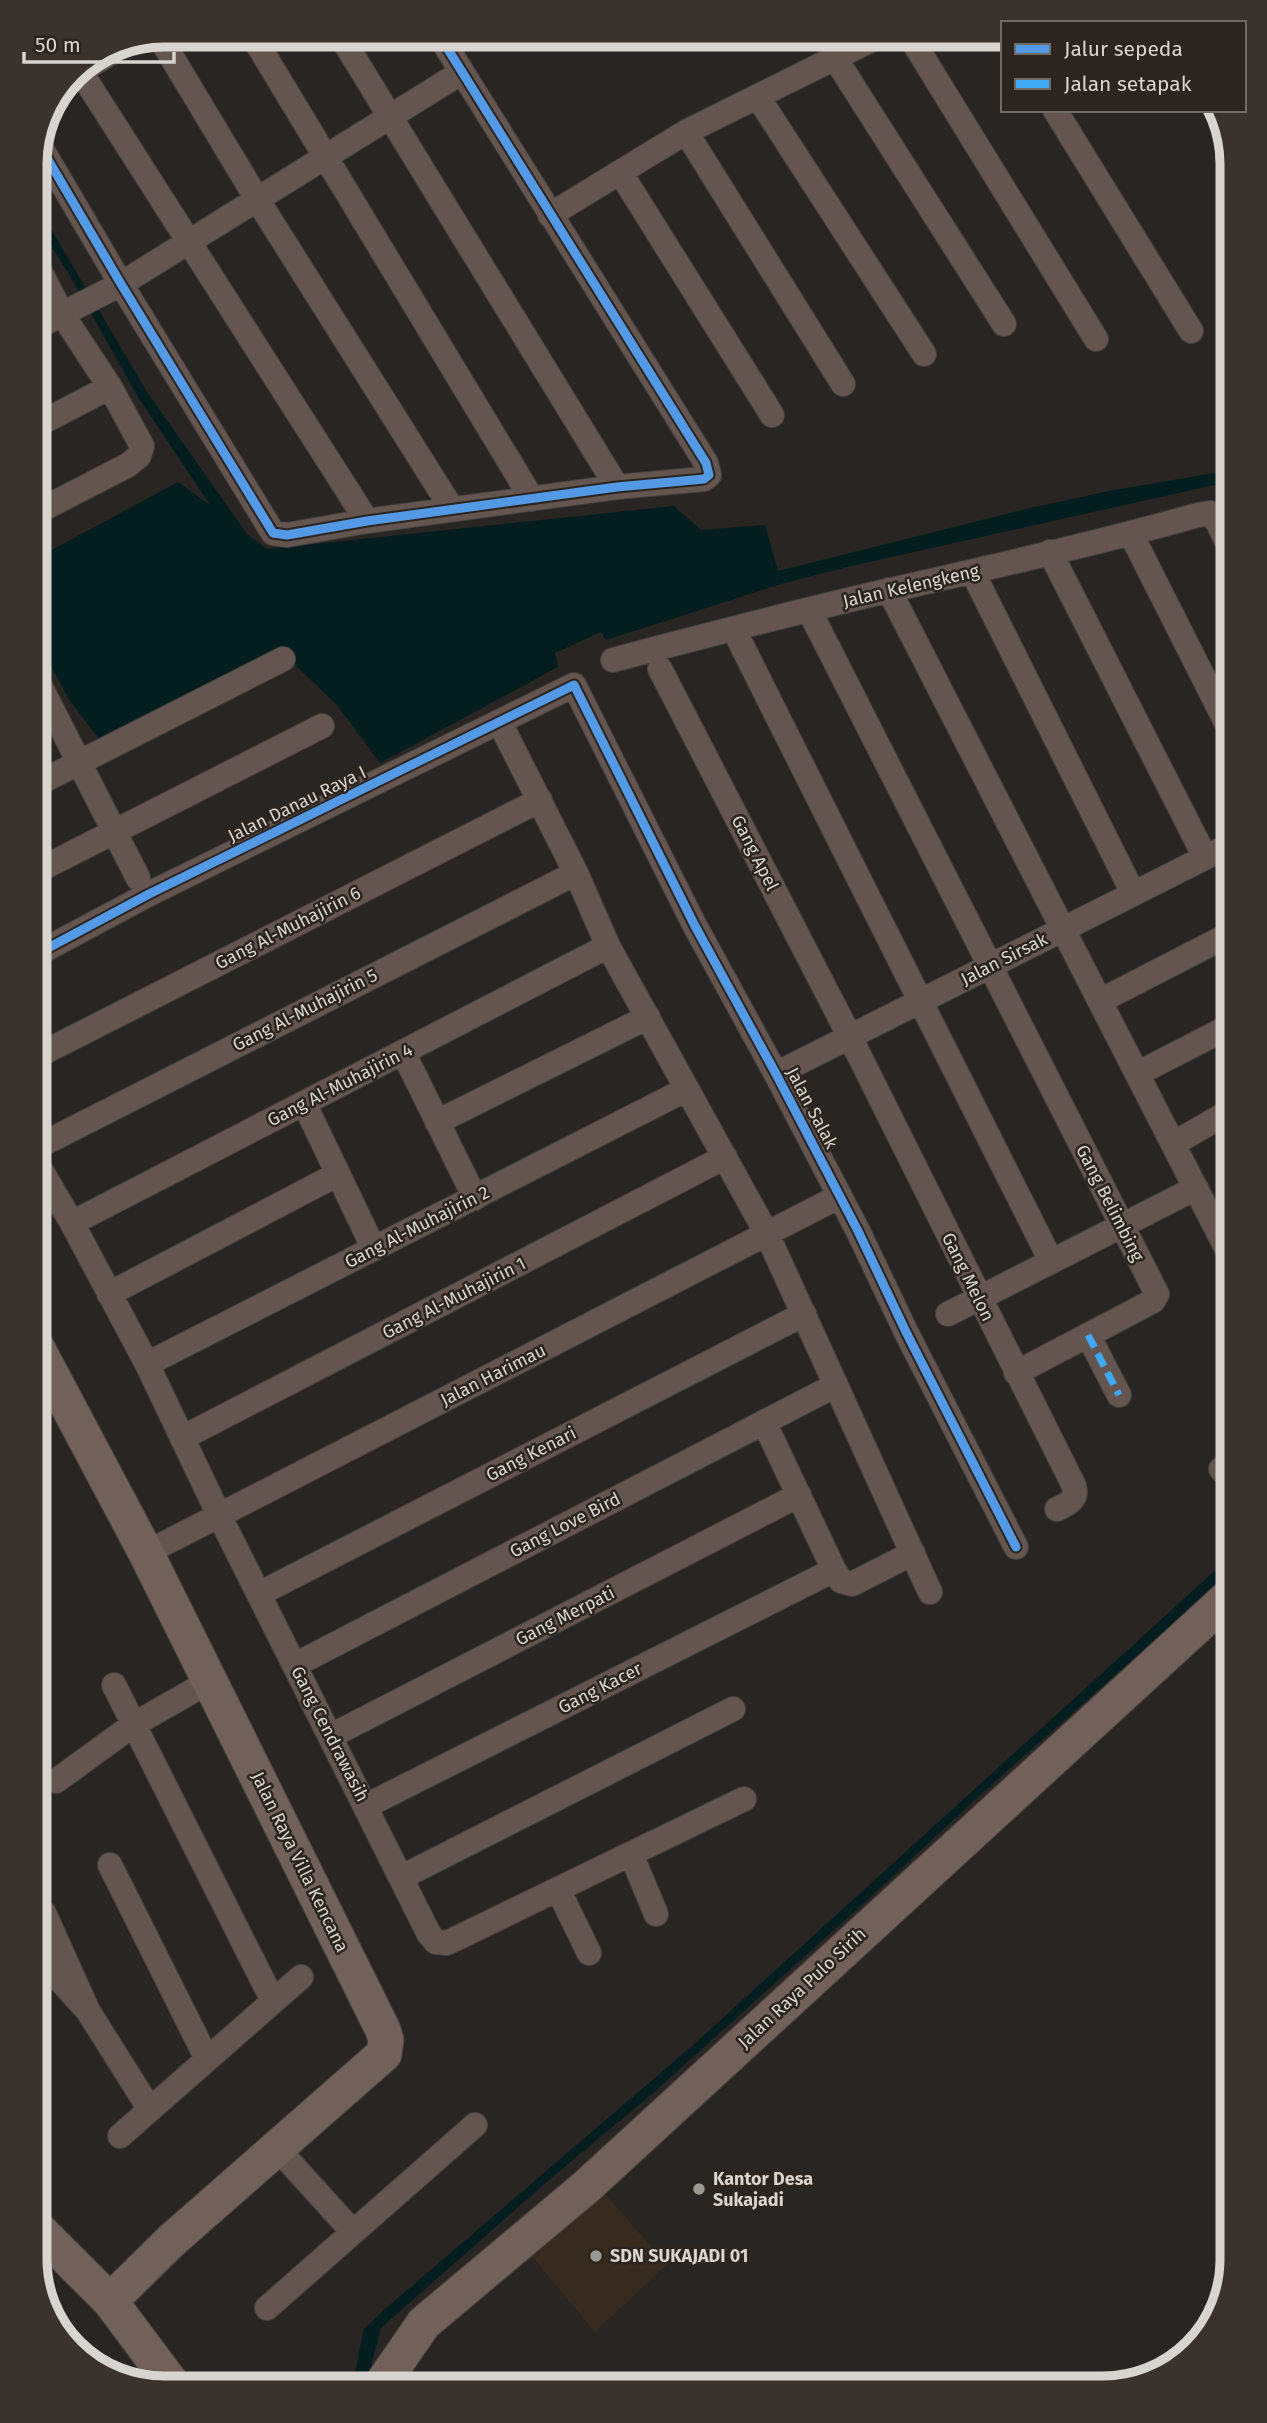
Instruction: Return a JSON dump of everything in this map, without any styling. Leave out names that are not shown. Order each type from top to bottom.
[{"type":"street","points":[[166,47],[257,199],[452,509]]},
{"type":"street","points":[[259,47],[532,499]]},
{"type":"street","points":[[347,47],[617,487]]},
{"type":"street","points":[[48,160],[273,533],[286,536],[452,509],[617,487],[704,479],[709,475],[709,469],[447,47]]},
{"type":"street","points":[[550,215],[686,132],[856,48]]},
{"type":"street","points":[[917,48],[1096,339]]},
{"type":"street","points":[[835,58],[1004,324]]},
{"type":"street","points":[[48,322],[121,284],[462,72]]},
{"type":"street","points":[[82,82],[189,242],[367,521]]},
{"type":"street","points":[[758,97],[924,354]]},
{"type":"street","points":[[1056,112],[1191,331]]},
{"type":"street","points":[[686,132],[843,384]]},
{"type":"street","points":[[620,173],[772,415]]},
{"type":"street","points":[[48,275],[79,306],[110,387],[142,446],[139,456],[128,465],[48,506]]},
{"type":"street","points":[[48,419],[110,387]]},
{"type":"street","name":"Jalan Kelengkeng","points":[[613,660],[1210,513],[1220,527]]},
{"type":"street","points":[[1131,534],[1220,710]]},
{"type":"street","points":[[1050,552],[1205,857]]},
{"type":"street","points":[[973,573],[1133,893]]},
{"type":"street","points":[[889,590],[1220,1236]]},
{"type":"street","name":"Gang Belimbing","points":[[809,610],[991,965],[1120,1226],[1157,1294],[1153,1301],[1016,1373]]},
{"type":"street","points":[[740,642],[1051,1261]]},
{"type":"street","points":[[48,779],[283,659]]},
{"type":"street","name":"Gang Apel","points":[[660,670],[850,1037]]},
{"type":"street","name":"Jalan Danau Raya I","points":[[48,948],[149,894],[574,685]]},
{"type":"street","name":"Jalan Salak","points":[[574,685],[695,926],[840,1196],[1016,1548]]},
{"type":"street","points":[[48,706],[138,878]]},
{"type":"street","points":[[48,866],[322,726]]},
{"type":"street","points":[[505,733],[576,873],[608,946],[767,1234],[930,1592]]},
{"type":"street","name":"Gang Al-Muhajirin 6","points":[[48,1051],[540,800]]},
{"type":"street","name":"Jalan Sirsak","points":[[776,1074],[1220,850]]},
{"type":"street","name":"Gang Al-Muhajirin 5","points":[[48,1141],[576,873]]},
{"type":"street","points":[[1100,1001],[1220,939]]},
{"type":"street","name":"Gang Al-Muhajirin 4","points":[[72,1223],[608,946]]},
{"type":"street","points":[[437,1122],[648,1017]]},
{"type":"street","points":[[1138,1074],[1220,1031]]},
{"type":"street","name":"Gang Melon","points":[[850,1037],[1074,1486],[1076,1491],[1073,1499],[1069,1504],[1057,1509]]},
{"type":"street","points":[[403,1052],[475,1198]]},
{"type":"street","name":"Gang Al-Muhajirin 2","points":[[147,1364],[687,1089]]},
{"type":"street","points":[[304,1103],[374,1249]]},
{"type":"street","points":[[1173,1144],[1220,1117]]},
{"type":"street","name":"Gang Al-Muhajirin 1","points":[[182,1438],[725,1157]]},
{"type":"street","points":[[109,1294],[338,1174]]},
{"type":"street","name":"Gang Cendrawasih","points":[[48,1181],[147,1364],[219,1515],[429,1934],[436,1941],[447,1943],[558,1889]]},
{"type":"street","points":[[948,1314],[1196,1188]]},
{"type":"street","name":"Jalan Harimau","points":[[146,1553],[840,1196]]},
{"type":"street","points":[[1210,1216],[1220,1211]]},
{"type":"street","name":"Gang Kenari","points":[[259,1594],[804,1314]]},
{"type":"street","points":[[1088,1335],[1119,1395]]},
{"type":"street","name":"Jalan Raya Villa Kencana","points":[[47,1367],[146,1553],[386,2040],[384,2054],[171,2241],[110,2301]]},
{"type":"street","name":"Gang Love Bird","points":[[295,1665],[836,1385]]},
{"type":"street","points":[[764,1422],[841,1581],[852,1584],[912,1553]]},
{"type":"street","name":"Gang Merpati","points":[[331,1736],[799,1495]]},
{"type":"street","name":"Gang Kacer","points":[[366,1806],[834,1570]]},
{"type":"street","name":"Jalan Raya Pulo Sirih","points":[[389,2375],[424,2323],[586,2187],[1220,1605]]},
{"type":"street","points":[[56,1780],[133,1725],[210,1681]]},
{"type":"street","points":[[114,1685],[273,2001]]},
{"type":"street","points":[[402,1877],[733,1709]]},
{"type":"street","points":[[589,1953],[558,1889],[744,1799]]},
{"type":"street","points":[[631,1854],[656,1914]]},
{"type":"street","points":[[110,1865],[208,2059]]},
{"type":"street","points":[[47,1920],[88,2011],[149,2108]]},
{"type":"street","points":[[47,1966],[88,2011]]},
{"type":"street","points":[[120,2136],[301,1977]]},
{"type":"street","points":[[267,2308],[475,2125]]},
{"type":"street","points":[[276,2147],[353,2232]]},
{"type":"street","points":[[47,2238],[110,2301],[165,2375]]},
{"type":"shaded area","name":"SDN SUKAJADI 01","points":[[598,2186],[667,2264],[595,2332],[525,2248]]},
{"type":"water","points":[[48,224],[147,392],[247,534],[267,549],[674,506],[701,530],[765,525],[778,571],[1109,491],[1220,472],[1220,484],[847,567],[781,584],[606,640],[601,632],[555,653],[558,667],[380,763],[337,705],[294,664],[102,743],[68,698],[48,659],[48,552],[178,482],[210,505],[138,397],[48,241]]},
{"type":"water","points":[[1220,1566],[1220,1582],[979,1796],[653,2093],[549,2180],[381,2328],[368,2375],[355,2375],[364,2329],[691,2047]]},
{"type":"marked path","points":[[1088,1335],[1119,1395]]},
{"type":"cycle path","points":[[48,160],[273,533],[287,535],[367,521],[617,487],[704,479],[709,475],[706,463],[447,47]]},
{"type":"cycle path","points":[[48,948],[149,894],[574,685],[695,926],[858,1231],[907,1334],[1016,1547]]},
{"type":"place","name":"Kantor Desa Sukajadi","points":[[699,2189]]},
{"type":"place","name":"SDN SUKAJADI 01","points":[[596,2256]]}]
